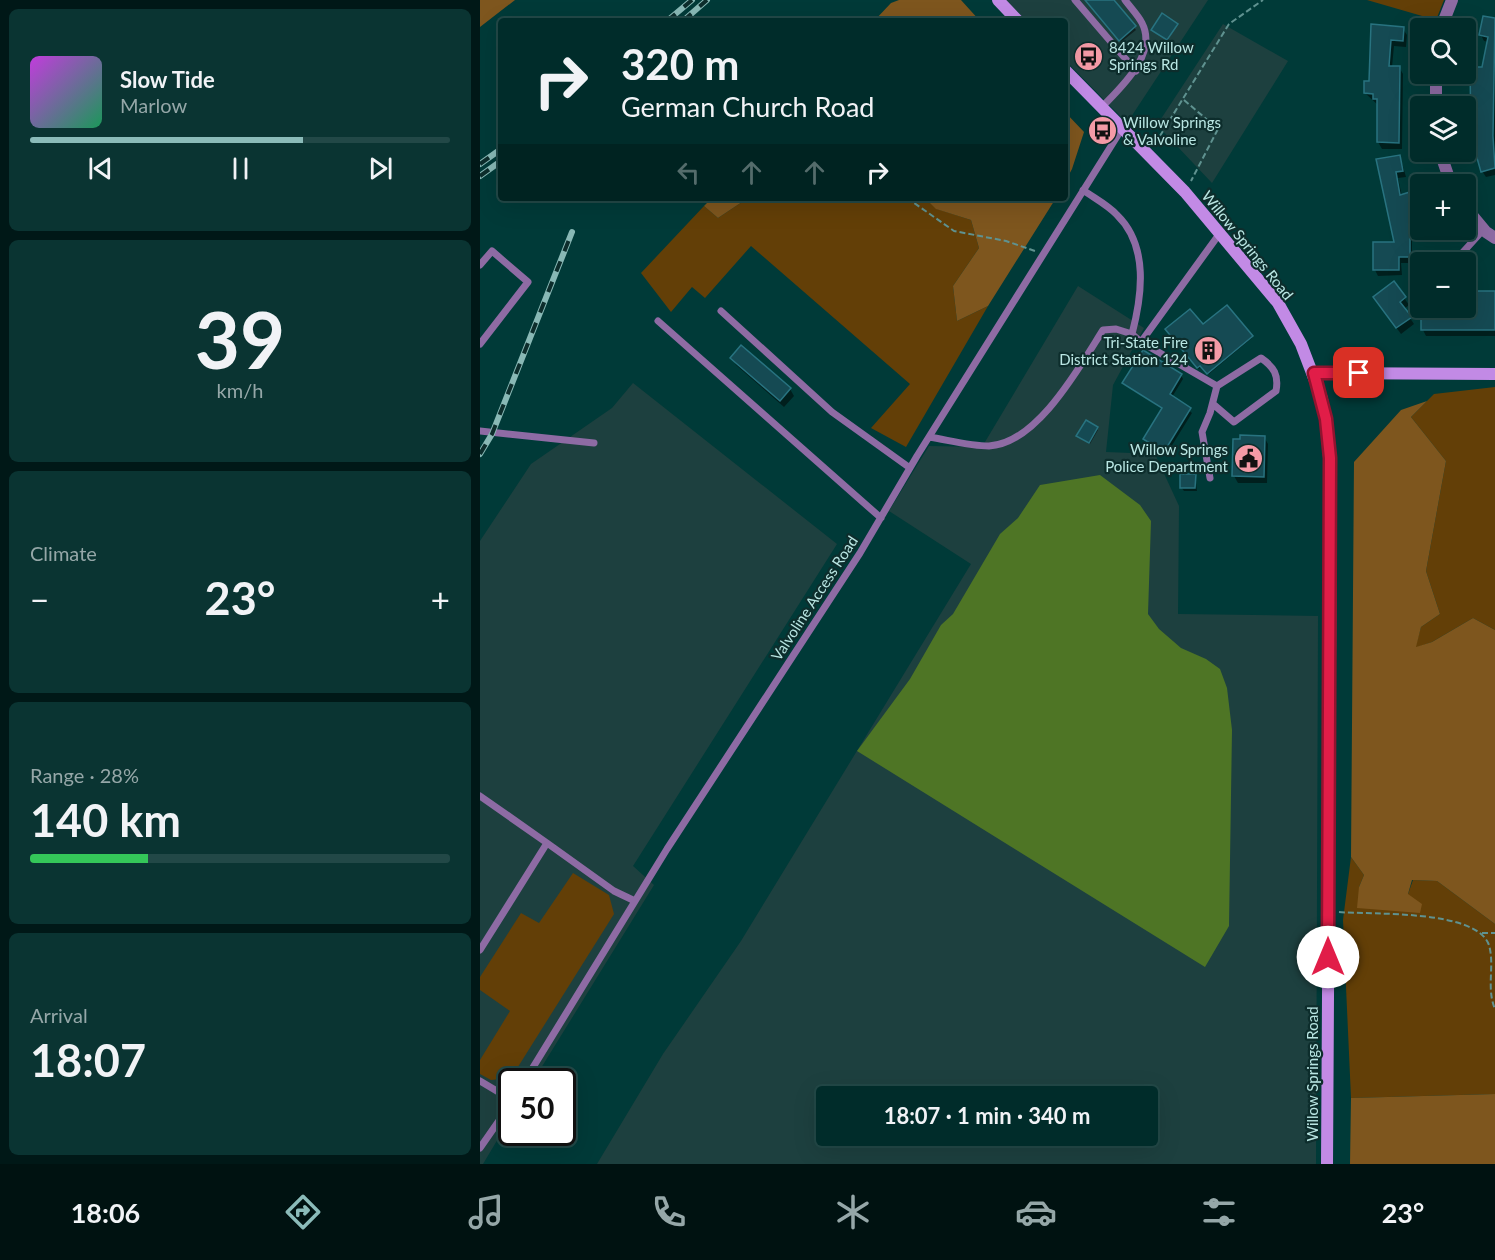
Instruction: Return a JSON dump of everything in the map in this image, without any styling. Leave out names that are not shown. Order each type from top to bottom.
[{"type":"main road","points":[[998,0],[1015,18]]},
{"type":"main road","name":"Willow Springs Road","points":[[1068,72],[1185,192],[1278,303],[1314,373],[1326,419],[1330,458],[1327,1164]]},
{"type":"main road","points":[[1314,373],[1495,374]]},
{"type":"street","points":[[1445,18],[1452,0]]},
{"type":"street","points":[[1476,220],[1495,238]]},
{"type":"lane","points":[[1076,0],[1136,71]]},
{"type":"lane","points":[[1102,107],[1136,71],[1145,45],[1143,24],[1125,0]]},
{"type":"lane","name":"Valvoline Access Road","points":[[533,1068],[635,901],[881,518],[929,437],[1123,127]]},
{"type":"lane","points":[[1083,190],[1118,215],[1134,242],[1140,260],[1141,278],[1138,316],[1132,334]]},
{"type":"lane","points":[[1463,252],[1484,229]]},
{"type":"lane","points":[[1141,342],[1220,233]]},
{"type":"lane","points":[[480,265],[492,251],[528,282],[480,344]]},
{"type":"lane","points":[[721,311],[832,412],[910,468]]},
{"type":"lane","points":[[658,321],[881,518]]},
{"type":"lane","points":[[929,437],[990,446],[1017,436],[1054,405],[1103,330],[1116,329],[1132,334],[1141,342],[1217,386]]},
{"type":"lane","points":[[1210,478],[1202,432],[1217,386],[1261,358],[1272,366],[1278,380],[1276,391],[1234,422],[1213,404]]},
{"type":"lane","points":[[481,433],[594,443]]},
{"type":"lane","points":[[480,796],[614,891],[635,901]]},
{"type":"lane","points":[[480,950],[547,843]]},
{"type":"lane","points":[[480,1081],[498,1092]]},
{"type":"lane","points":[[480,1148],[498,1122]]},
{"type":"path","points":[[1149,154],[1229,24],[1263,0]]},
{"type":"path","points":[[1184,100],[1218,129],[1185,192]]},
{"type":"path","points":[[911,201],[954,231],[1006,241],[1043,254]]},
{"type":"path","points":[[1328,911],[1436,918],[1463,923],[1482,933],[1495,933]]},
{"type":"path","points":[[1482,933],[1489,944],[1492,958],[1490,982],[1491,999],[1495,1009]]},
{"type":"shaded area","points":[[480,0],[515,0],[480,27]]},
{"type":"shaded area","points":[[899,0],[961,0],[977,18],[877,18],[891,3]]},
{"type":"shaded area","points":[[1006,0],[1208,0],[1127,123],[1068,63],[1068,18],[1024,18]]},
{"type":"shaded area","points":[[1367,0],[1444,0],[1437,18],[1429,18]]},
{"type":"shaded area","points":[[1223,24],[1288,61],[1212,183],[1157,125]]},
{"type":"shaded area","points":[[1068,115],[1084,132],[1068,176]]},
{"type":"shaded area","points":[[709,201],[744,201],[718,218],[704,206]]},
{"type":"shaded area","points":[[744,201],[928,201],[937,209],[971,220],[979,248],[953,286],[957,321],[988,306],[906,447],[871,428],[910,384],[751,246],[705,298],[692,287],[671,312],[641,273],[704,206],[718,218]]},
{"type":"shaded area","points":[[928,201],[1054,201],[988,306],[957,321],[953,286],[979,248],[971,220],[936,209]]},
{"type":"shaded area","points":[[1078,286],[1144,328],[1113,385],[1106,452],[1155,454],[1179,506],[1178,614],[1318,616],[1316,1164],[597,1164],[663,1054],[741,941],[971,564],[889,511],[929,446],[982,447]]},
{"type":"shaded area","points":[[633,383],[837,544],[633,866],[654,885],[541,1068],[498,1068],[498,1139],[483,1164],[480,1164],[480,541],[531,464],[612,408]]},
{"type":"shaded area","points":[[1495,387],[1495,630],[1473,618],[1432,642],[1415,648],[1421,627],[1440,614],[1426,571],[1446,461],[1411,417],[1434,394]]},
{"type":"shaded area","points":[[1427,401],[1411,417],[1446,461],[1426,571],[1440,614],[1421,627],[1416,647],[1432,642],[1473,618],[1495,630],[1495,924],[1437,881],[1412,880],[1408,894],[1422,904],[1420,913],[1357,908],[1359,887],[1364,875],[1351,857],[1354,462],[1401,410]]},
{"type":"shaded area","points":[[1100,475],[1140,505],[1151,521],[1148,614],[1159,629],[1181,648],[1206,659],[1220,669],[1227,688],[1232,730],[1229,926],[1205,967],[857,751],[910,679],[941,625],[953,614],[1000,534],[1018,518],[1040,485]]},
{"type":"shaded area","points":[[1351,857],[1364,875],[1359,887],[1408,894],[1413,880],[1437,881],[1495,924],[1495,1094],[1351,1098],[1343,920]]},
{"type":"shaded area","points":[[573,873],[609,895],[614,914],[517,1068],[498,1068],[498,1079],[491,1080],[480,1074],[480,1060],[510,1011],[480,990],[480,977],[521,913],[539,923]]},
{"type":"shaded area","points":[[1495,1094],[1495,1164],[1350,1164],[1351,1098]]},
{"type":"building","points":[[1085,0],[1114,0],[1136,26],[1119,41]]},
{"type":"building","points":[[1162,13],[1178,24],[1167,40],[1151,30]]},
{"type":"building","points":[[1483,16],[1495,18],[1493,136],[1495,168],[1481,172],[1476,154],[1476,96],[1470,96],[1470,84],[1476,84],[1476,67],[1482,67],[1488,37],[1479,35]]},
{"type":"building","points":[[1371,24],[1404,27],[1403,41],[1391,40],[1389,66],[1400,66],[1399,143],[1377,142],[1377,99],[1373,99],[1373,94],[1364,93],[1364,81],[1369,81]]},
{"type":"building","points":[[1400,155],[1403,171],[1396,172],[1400,195],[1410,192],[1410,257],[1399,257],[1399,270],[1373,270],[1373,242],[1394,242],[1376,159]]},
{"type":"building","points":[[1394,281],[1406,297],[1400,302],[1411,318],[1396,328],[1373,297]]},
{"type":"building","points":[[1476,291],[1495,291],[1495,330],[1421,330],[1421,319],[1476,318]]},
{"type":"building","name":"Tri-State Fire District Station 124","points":[[1227,305],[1253,336],[1207,374],[1200,366],[1197,368],[1165,329],[1190,309],[1203,324]]},
{"type":"building","points":[[741,345],[791,388],[780,401],[730,358]]},
{"type":"building","points":[[1143,350],[1182,374],[1170,394],[1191,408],[1164,452],[1143,439],[1162,408],[1122,383]]},
{"type":"building","points":[[1086,420],[1098,427],[1089,443],[1076,436]]},
{"type":"building","name":"Willow Springs Police Department","points":[[1240,435],[1265,436],[1264,477],[1232,476],[1233,439],[1240,439]]},
{"type":"building","points":[[1180,474],[1196,474],[1195,488],[1180,488]]},
{"type":"railway","points":[[671,18],[692,0]]},
{"type":"railway","points":[[686,18],[707,0]]},
{"type":"railway","points":[[480,164],[498,151]]},
{"type":"railway","points":[[480,176],[498,163]]},
{"type":"railway","points":[[480,454],[492,434],[572,232]]},
{"type":"place","name":"8424 Willow Springs Rd","points":[[1088,56]]},
{"type":"place","name":"Willow Springs & Valvoline","points":[[1102,131]]},
{"type":"place","name":"Tri-State Fire District Station 124","points":[[1209,351]]},
{"type":"place","name":"Willow Springs Police Department","points":[[1249,458]]},
{"type":"route","points":[[1328,957],[1330,458],[1326,419],[1314,373],[1359,373]]}]
